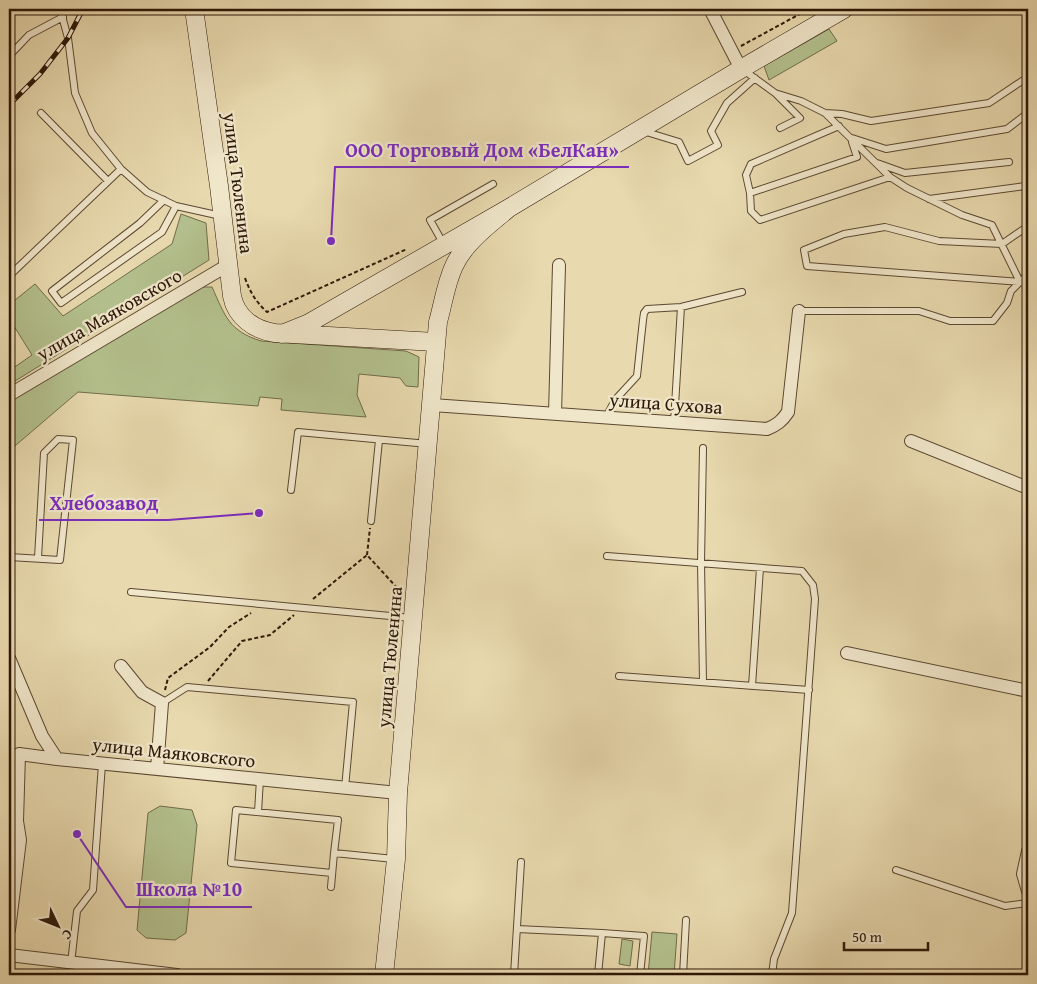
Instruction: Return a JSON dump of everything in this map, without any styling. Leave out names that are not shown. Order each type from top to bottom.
[{"type":"main road","name":"улица Тюленина","points":[[194,9],[233,302],[241,315],[256,328],[282,334],[436,342]]},
{"type":"main road","name":"улица Тюленина","points":[[282,334],[308,322],[413,254],[444,244],[509,208],[639,130],[748,73],[844,9]]},
{"type":"main road","name":"улица Тюленина","points":[[384,975],[396,859],[398,793],[438,322],[452,269],[462,251],[509,208]]},
{"type":"main road","points":[[413,254],[440,259],[452,269]]},
{"type":"street","points":[[710,9],[732,52],[748,73]]},
{"type":"street","name":"улица Маяковского","points":[[9,395],[228,265]]},
{"type":"street","points":[[555,414],[558,265]]},
{"type":"street","name":"улица Сухова","points":[[432,405],[767,428],[776,426],[788,412],[799,310]]},
{"type":"street","points":[[911,441],[1028,488]]},
{"type":"street","points":[[847,653],[1028,691]]},
{"type":"street","points":[[9,658],[42,736],[57,759]]},
{"type":"street","points":[[121,666],[142,692],[162,703],[157,769]]},
{"type":"street","points":[[9,930],[20,840],[13,820],[14,754]]},
{"type":"street","name":"улица Маяковского","points":[[14,754],[398,793]]},
{"type":"street","points":[[1028,850],[1023,874],[1028,891]]},
{"type":"street","points":[[9,955],[177,975]]},
{"type":"lane","points":[[60,9],[68,38],[75,93],[92,134],[120,169],[147,192],[176,206],[222,216]]},
{"type":"lane","points":[[9,56],[29,35],[63,17]]},
{"type":"lane","points":[[639,130],[679,142],[688,160],[718,146],[711,131],[727,103],[748,73],[775,93],[800,118],[780,128]]},
{"type":"lane","points":[[825,113],[842,114],[871,121],[989,103],[1028,77]]},
{"type":"lane","points":[[775,93],[801,101],[825,113],[890,177],[907,188],[962,215],[992,225],[1020,282]]},
{"type":"lane","points":[[41,113],[108,180]]},
{"type":"lane","points":[[850,138],[886,149],[1007,129],[1028,113]]},
{"type":"lane","points":[[839,126],[751,164],[746,175],[751,211],[760,220],[890,177]]},
{"type":"lane","points":[[750,193],[857,157],[850,138]]},
{"type":"lane","points":[[876,163],[905,173],[1010,162]]},
{"type":"lane","points":[[9,276],[120,169]]},
{"type":"lane","points":[[928,199],[1025,186],[1028,182]]},
{"type":"lane","points":[[444,244],[430,220],[493,184]]},
{"type":"lane","points":[[164,200],[140,223],[52,291],[61,303],[162,232],[176,206]]},
{"type":"lane","points":[[1028,226],[1002,244],[940,241],[885,227],[844,234],[804,250],[807,266],[1028,283]]},
{"type":"lane","points":[[799,310],[919,311],[950,321],[993,321],[1007,303],[1011,291],[1028,274]]},
{"type":"lane","points":[[606,417],[615,400],[637,376],[644,313],[647,309],[681,307],[742,292]]},
{"type":"lane","points":[[674,422],[681,307]]},
{"type":"lane","points":[[291,490],[298,432],[429,444]]},
{"type":"lane","points":[[9,557],[60,560],[73,440],[58,439],[44,453],[38,558]]},
{"type":"lane","points":[[371,521],[379,440]]},
{"type":"lane","points":[[703,448],[700,563],[703,682]]},
{"type":"lane","points":[[607,556],[802,571],[813,584],[815,599],[792,914],[774,958],[772,975]]},
{"type":"lane","points":[[752,686],[760,568]]},
{"type":"lane","points":[[131,592],[414,618]]},
{"type":"lane","points":[[619,676],[809,690]]},
{"type":"lane","points":[[162,703],[187,687],[353,702],[345,788]]},
{"type":"lane","points":[[70,963],[77,911],[93,890],[102,764]]},
{"type":"lane","points":[[258,812],[260,779]]},
{"type":"lane","points":[[331,887],[338,820],[236,810],[231,862],[332,873]]},
{"type":"lane","points":[[334,854],[396,859]]},
{"type":"lane","points":[[514,975],[521,862]]},
{"type":"lane","points":[[896,870],[1005,906],[1028,903]]},
{"type":"lane","points":[[683,975],[686,920]]},
{"type":"lane","points":[[517,930],[644,936],[640,975]]},
{"type":"lane","points":[[602,933],[598,975],[604,975]]},
{"type":"path","points":[[732,52],[809,9]]},
{"type":"path","points":[[244,277],[254,298],[267,312],[413,254]]},
{"type":"path","points":[[367,555],[371,521]]},
{"type":"path","points":[[162,703],[168,678],[210,647],[229,627],[253,611],[259,604]]},
{"type":"green space","points":[[829,29],[837,41],[769,80],[764,66]]},
{"type":"green space","points":[[181,214],[206,223],[209,260],[12,383],[9,378],[9,371],[32,355],[9,318],[9,305],[35,284],[63,316],[172,244]]},
{"type":"green space","points":[[199,287],[212,287],[229,321],[250,337],[261,341],[406,351],[419,357],[418,387],[406,386],[400,378],[359,374],[357,395],[366,417],[281,410],[282,399],[260,397],[258,406],[78,392],[9,451],[9,401]]},
{"type":"green space","points":[[160,806],[192,810],[197,825],[186,933],[175,940],[146,938],[137,930],[148,813]]},
{"type":"green space","points":[[652,932],[677,934],[674,975],[648,975]]},
{"type":"green space","points":[[622,939],[633,941],[630,966],[619,964]]},
{"type":"railway","points":[[9,12],[12,9]]},
{"type":"railway","points":[[9,105],[40,74],[68,38],[83,9]]},
{"type":"place","name":"ООО Торговый Дом «БелКан»","points":[[331,241]]},
{"type":"place","name":"Хлебозавод","points":[[259,513]]},
{"type":"place","name":"Школа №10","points":[[77,834]]}]
